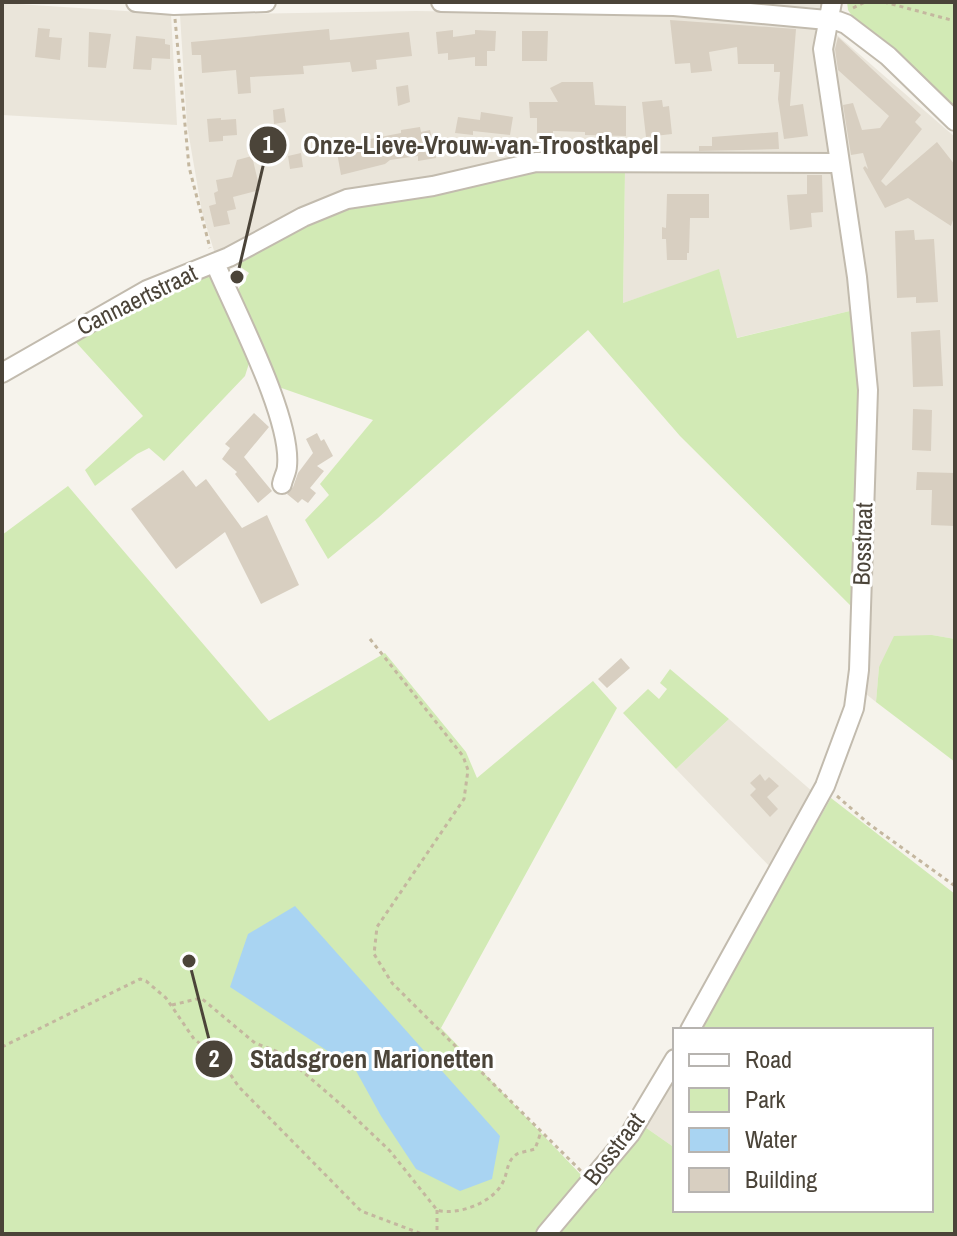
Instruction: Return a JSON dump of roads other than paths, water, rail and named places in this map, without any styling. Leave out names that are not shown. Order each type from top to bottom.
[{"type":"street","points":[[136,2],[174,5],[266,2]]},
{"type":"street","points":[[441,2],[674,6],[846,24],[867,38],[955,121]]},
{"type":"street","name":"Bosstraat","points":[[691,1028],[825,786],[854,708],[859,670],[868,390],[858,286],[823,49],[832,2]]},
{"type":"street","name":"Cannaertstraat","points":[[2,373],[147,290],[215,263],[314,212],[347,199],[433,186],[536,162],[840,163]]},
{"type":"street","points":[[215,263],[253,349],[282,428],[288,466],[282,484]]},
{"type":"street","name":"Bosstraat","points":[[546,1234],[630,1134],[673,1062]]},
{"type":"water","points":[[295,906],[500,1136],[492,1179],[460,1191],[416,1169],[355,1069],[230,987],[248,934]]},
{"type":"place","name":"Onze-Lieve-Vrouw-van-Troostkapel","points":[[237,277]]},
{"type":"place","name":"Stadsgroen Marionetten","points":[[189,961]]}]
